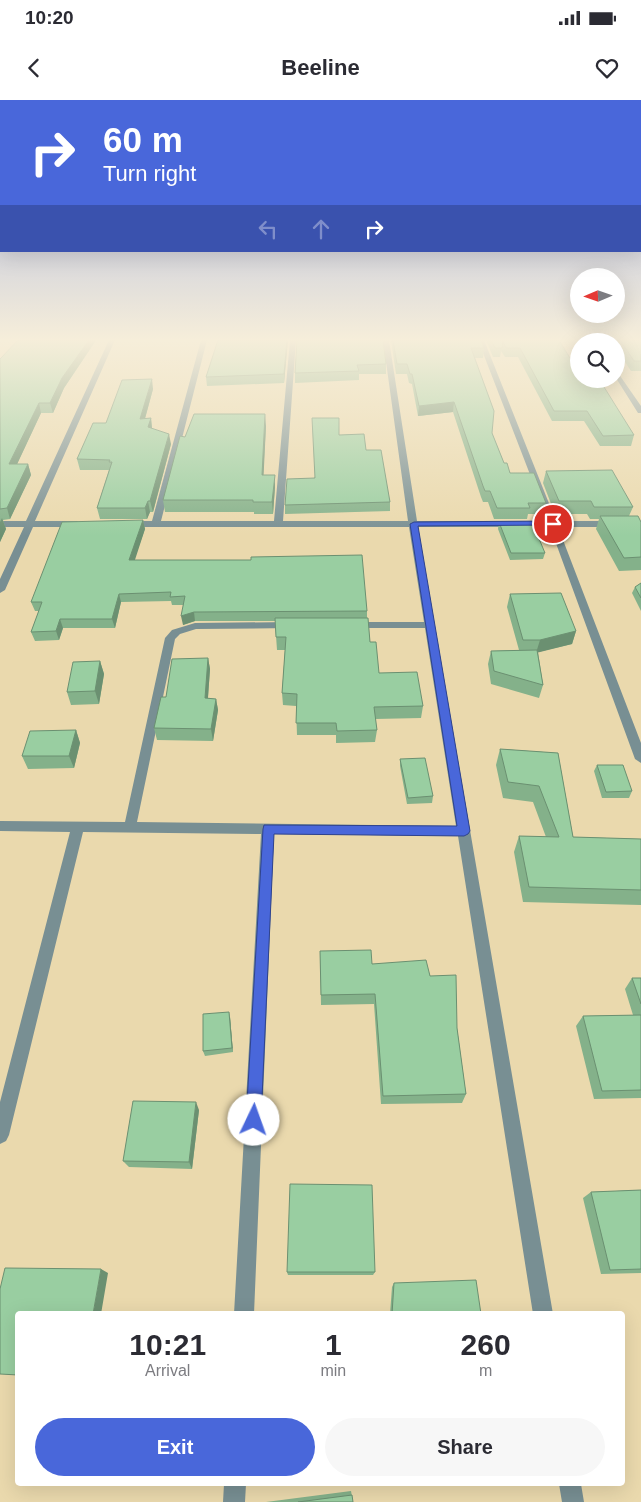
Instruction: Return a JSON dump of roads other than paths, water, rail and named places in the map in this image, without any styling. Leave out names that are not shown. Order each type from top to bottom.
[{"type":"street","points":[[0,590],[82,405]]},
{"type":"street","points":[[156,524],[187,405]]},
{"type":"street","points":[[278,524],[288,405]]},
{"type":"street","points":[[396,405],[543,1311]]},
{"type":"street","points":[[507,405],[641,759]]},
{"type":"street","points":[[0,524],[88,524]]},
{"type":"street","points":[[117,524],[641,524]]},
{"type":"street","points":[[343,625],[430,624]]},
{"type":"street","points":[[130,827],[170,638],[176,632],[195,626],[304,625]]},
{"type":"street","points":[[0,826],[464,831]]},
{"type":"street","points":[[0,1135],[78,827]]},
{"type":"street","points":[[244,1311],[268,829]]},
{"type":"street","points":[[234,1502],[235,1486]]},
{"type":"street","points":[[570,1486],[573,1502]]}]
